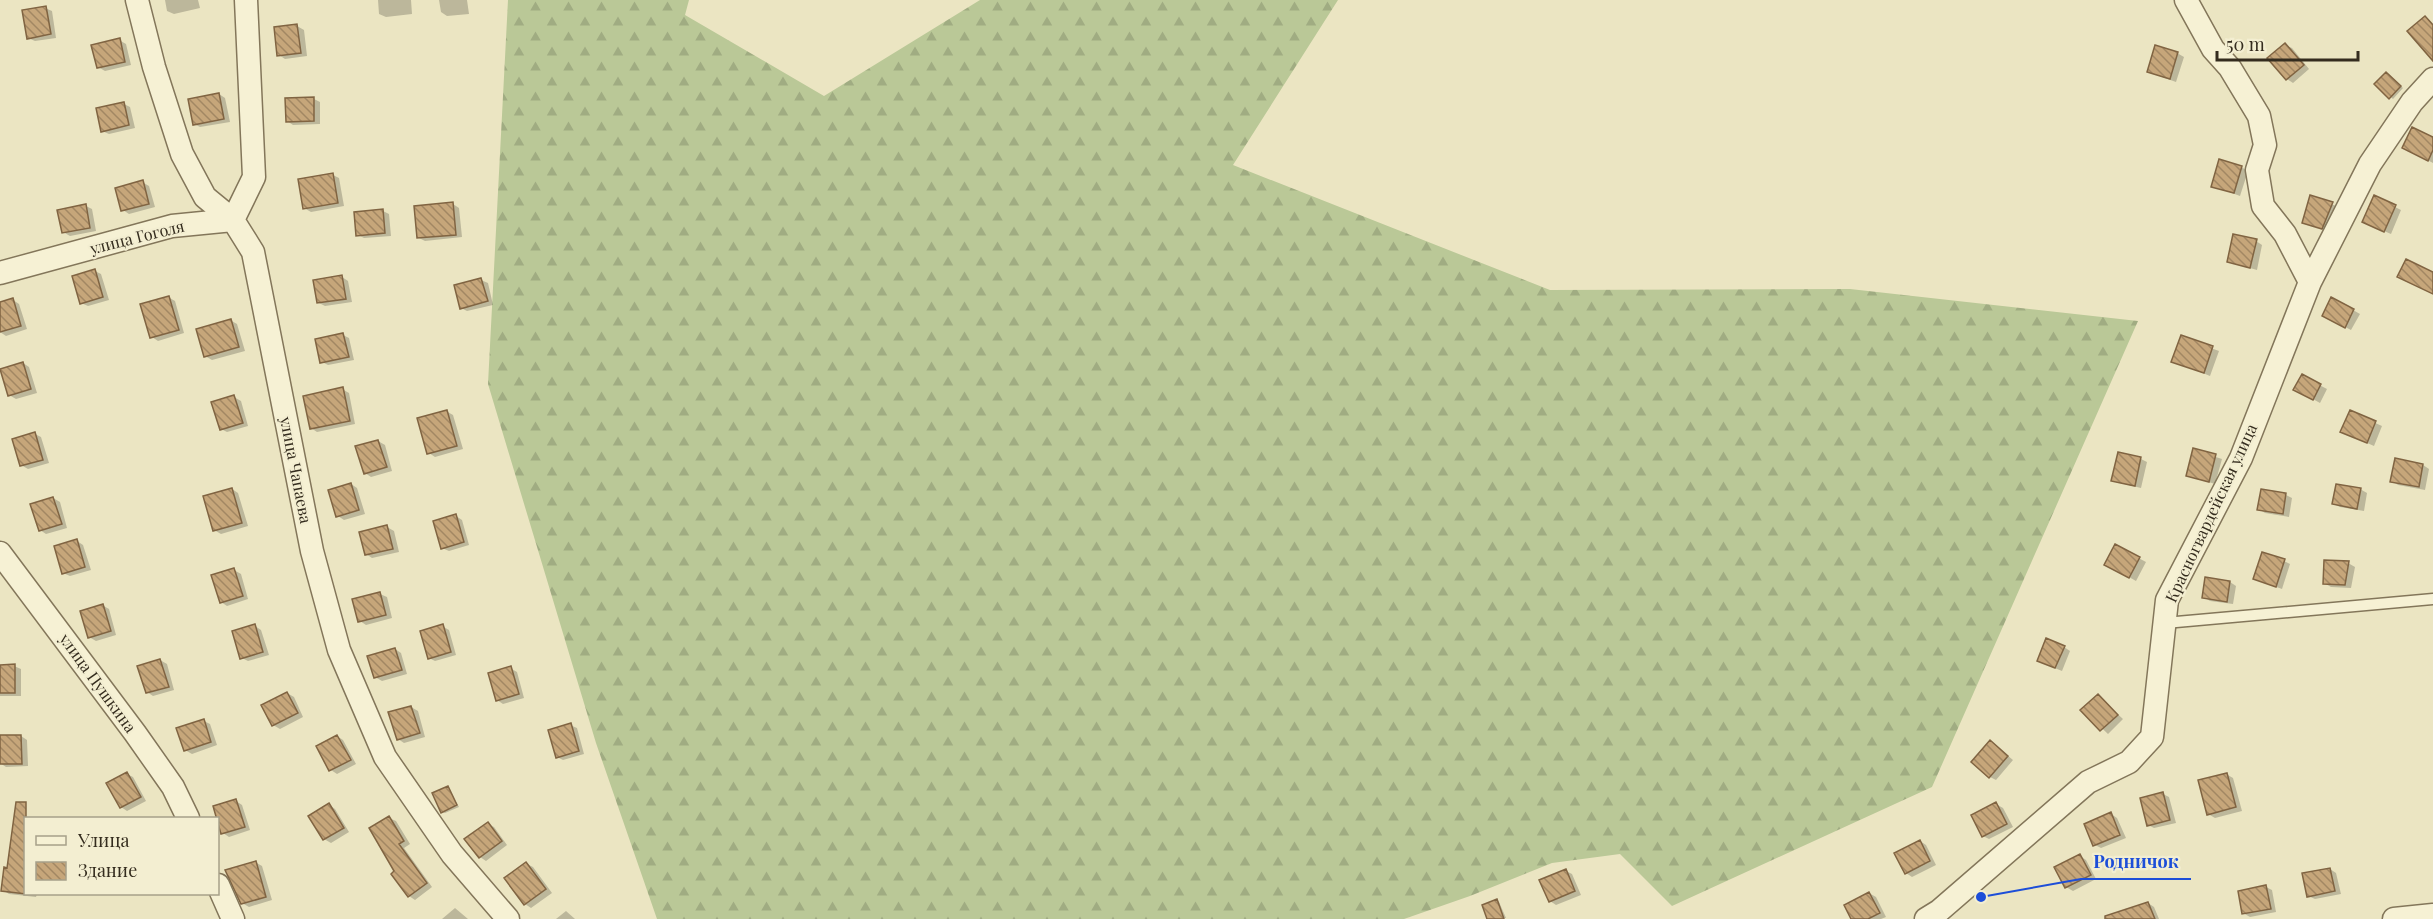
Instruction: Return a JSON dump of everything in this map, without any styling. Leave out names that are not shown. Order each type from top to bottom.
[{"type":"street","name":"улица Чапаева","points":[[137,0],[153,67],[182,154],[205,197],[233,220],[253,252],[312,551],[339,650],[385,758],[452,854],[508,919]]},
{"type":"street","points":[[233,220],[254,177],[246,0]]},
{"type":"street","points":[[2187,0],[2213,49],[2230,68],[2259,116],[2265,146],[2258,170],[2263,206],[2286,234],[2310,282]]},
{"type":"street","name":"Красногвардейская улица","points":[[1934,916],[2088,782],[2129,762],[2152,737],[2168,600],[2241,458],[2310,282],[2370,164],[2412,102],[2433,79]]},
{"type":"street","name":"улица Гоголя","points":[[0,273],[172,226],[233,220]]},
{"type":"street","name":"улица Пушкина","points":[[0,553],[135,733],[173,787],[187,817]]},
{"type":"street","points":[[219,887],[233,919]]},
{"type":"street","points":[[2405,918],[2433,915]]},
{"type":"lane","points":[[2164,623],[2433,599]]},
{"type":"green space","points":[[508,0],[689,0],[685,15],[824,96],[980,0],[1338,0],[1233,165],[1550,290],[1850,289],[2138,321],[1932,787],[1672,906],[1620,854],[1552,863],[1470,896],[1404,919],[657,919],[596,743],[488,384]]},
{"type":"building","points":[[46,6],[51,34],[27,39],[22,10]]},
{"type":"building","points":[[2425,16],[2433,25],[2433,61],[2407,31]]},
{"type":"building","points":[[297,24],[301,53],[277,56],[274,27]]},
{"type":"building","points":[[120,38],[125,62],[97,68],[91,45]]},
{"type":"building","points":[[2285,43],[2304,65],[2286,80],[2267,58]]},
{"type":"building","points":[[2155,45],[2178,52],[2170,79],[2147,72]]},
{"type":"building","points":[[2386,72],[2401,86],[2389,99],[2374,84]]},
{"type":"building","points":[[219,93],[224,119],[193,125],[188,99]]},
{"type":"building","points":[[314,97],[314,121],[286,122],[285,98]]},
{"type":"building","points":[[124,102],[129,125],[101,132],[96,108]]},
{"type":"building","points":[[2412,127],[2433,137],[2433,150],[2428,161],[2402,148]]},
{"type":"building","points":[[2219,159],[2242,166],[2234,193],[2211,187]]},
{"type":"building","points":[[333,173],[338,203],[303,209],[298,179]]},
{"type":"building","points":[[143,180],[149,204],[121,211],[115,188]]},
{"type":"building","points":[[2310,195],[2333,202],[2322,229],[2302,223]]},
{"type":"building","points":[[2374,195],[2396,205],[2384,232],[2362,222]]},
{"type":"building","points":[[453,202],[456,235],[417,238],[414,206]]},
{"type":"building","points":[[86,204],[90,228],[62,233],[57,210]]},
{"type":"building","points":[[383,209],[385,233],[356,236],[354,212]]},
{"type":"building","points":[[2233,234],[2257,239],[2250,268],[2227,262]]},
{"type":"building","points":[[2406,259],[2433,272],[2433,294],[2397,277]]},
{"type":"building","points":[[95,269],[103,297],[80,304],[72,276]]},
{"type":"building","points":[[342,275],[346,299],[317,303],[313,280]]},
{"type":"building","points":[[481,278],[488,301],[460,309],[454,285]]},
{"type":"building","points":[[169,296],[179,330],[150,338],[140,304]]},
{"type":"building","points":[[2331,297],[2354,309],[2345,328],[2322,316]]},
{"type":"building","points":[[13,298],[21,326],[0,332],[0,302]]},
{"type":"building","points":[[231,319],[239,347],[204,357],[196,329]]},
{"type":"building","points":[[343,333],[349,357],[320,363],[315,339]]},
{"type":"building","points":[[2181,335],[2213,346],[2204,373],[2171,362]]},
{"type":"building","points":[[23,362],[31,389],[8,396],[0,369]]},
{"type":"building","points":[[2302,374],[2321,384],[2313,400],[2293,390]]},
{"type":"building","points":[[343,387],[350,421],[310,429],[303,396]]},
{"type":"building","points":[[234,395],[243,423],[220,430],[211,402]]},
{"type":"building","points":[[447,410],[457,446],[427,454],[417,418]]},
{"type":"building","points":[[2350,410],[2376,421],[2367,443],[2340,432]]},
{"type":"building","points":[[35,432],[43,460],[20,466],[12,439]]},
{"type":"building","points":[[378,440],[387,467],[364,474],[355,446]]},
{"type":"building","points":[[2193,448],[2216,454],[2209,482],[2186,476]]},
{"type":"building","points":[[2118,452],[2141,457],[2135,486],[2111,481]]},
{"type":"building","points":[[2395,458],[2423,464],[2419,487],[2390,482]]},
{"type":"building","points":[[351,483],[359,510],[336,517],[328,490]]},
{"type":"building","points":[[2336,484],[2361,488],[2357,509],[2332,504]]},
{"type":"building","points":[[232,488],[242,523],[213,531],[203,496]]},
{"type":"building","points":[[2261,489],[2286,493],[2283,514],[2257,510]]},
{"type":"building","points":[[53,497],[62,524],[39,531],[30,504]]},
{"type":"building","points":[[456,514],[464,542],[441,549],[433,521]]},
{"type":"building","points":[[387,525],[393,549],[365,555],[359,532]]},
{"type":"building","points":[[77,539],[85,567],[62,574],[54,546]]},
{"type":"building","points":[[2115,544],[2140,557],[2129,578],[2104,565]]},
{"type":"building","points":[[2262,552],[2285,559],[2276,587],[2253,579]]},
{"type":"building","points":[[2324,560],[2349,561],[2345,585],[2323,584]]},
{"type":"building","points":[[234,568],[243,596],[220,603],[211,575]]},
{"type":"building","points":[[2205,577],[2230,581],[2227,602],[2202,598]]},
{"type":"building","points":[[380,592],[386,615],[358,622],[352,599]]},
{"type":"building","points":[[103,604],[111,631],[88,638],[80,611]]},
{"type":"building","points":[[255,624],[263,652],[240,659],[232,631]]},
{"type":"building","points":[[443,624],[451,652],[428,659],[420,631]]},
{"type":"building","points":[[2046,638],[2065,646],[2055,668],[2037,661]]},
{"type":"building","points":[[395,648],[402,670],[374,678],[367,656]]},
{"type":"building","points":[[160,659],[169,687],[146,693],[137,666]]},
{"type":"building","points":[[15,664],[15,693],[0,693],[0,665]]},
{"type":"building","points":[[511,666],[519,694],[496,701],[488,673]]},
{"type":"building","points":[[287,692],[298,713],[272,726],[261,705]]},
{"type":"building","points":[[2098,694],[2118,715],[2100,731],[2080,710]]},
{"type":"building","points":[[411,706],[420,733],[397,740],[388,712]]},
{"type":"building","points":[[204,719],[211,742],[184,751],[176,728]]},
{"type":"building","points":[[571,723],[579,751],[556,758],[548,730]]},
{"type":"building","points":[[0,735],[21,735],[22,764],[0,764]]},
{"type":"building","points":[[337,735],[351,760],[329,771],[316,746]]},
{"type":"building","points":[[1990,740],[2008,756],[1989,778],[1971,762]]},
{"type":"building","points":[[127,772],[141,797],[120,808],[106,783]]},
{"type":"building","points":[[2227,773],[2236,807],[2207,815],[2198,780]]},
{"type":"building","points":[[448,786],[457,805],[441,813],[432,793]]},
{"type":"building","points":[[2163,792],[2170,820],[2147,826],[2140,798]]},
{"type":"building","points":[[236,799],[245,827],[221,834],[219,817],[216,817],[213,806]]},
{"type":"building","points":[[16,802],[26,802],[24,894],[1,891],[4,867],[7,868]]},
{"type":"building","points":[[1996,802],[2007,824],[1982,837],[1971,815]]},
{"type":"building","points":[[329,803],[344,828],[323,840],[308,816]]},
{"type":"building","points":[[2111,812],[2120,835],[2093,846],[2084,824]]},
{"type":"building","points":[[389,816],[404,841],[399,844],[427,883],[408,897],[391,874],[394,871],[369,828]]},
{"type":"building","points":[[488,822],[502,841],[479,858],[464,839]]},
{"type":"building","points":[[1920,840],[1930,861],[1905,874],[1894,853]]},
{"type":"building","points":[[2080,854],[2091,875],[2065,888],[2054,867]]},
{"type":"building","points":[[256,861],[266,897],[241,904],[225,870]]},
{"type":"building","points":[[526,862],[546,889],[524,905],[504,878]]},
{"type":"building","points":[[2330,868],[2335,891],[2307,897],[2302,873]]},
{"type":"building","points":[[1566,869],[1575,891],[1549,902],[1539,880]]},
{"type":"building","points":[[2266,885],[2271,909],[2242,914],[2238,891]]},
{"type":"building","points":[[1869,892],[1880,913],[1868,919],[1851,919],[1844,905]]},
{"type":"building","points":[[1497,899],[1504,919],[1487,919],[1482,905]]},
{"type":"building","points":[[2148,902],[2155,919],[2105,919],[2105,916]]},
{"type":"place","name":"Родничок","points":[[1981,897]]}]
